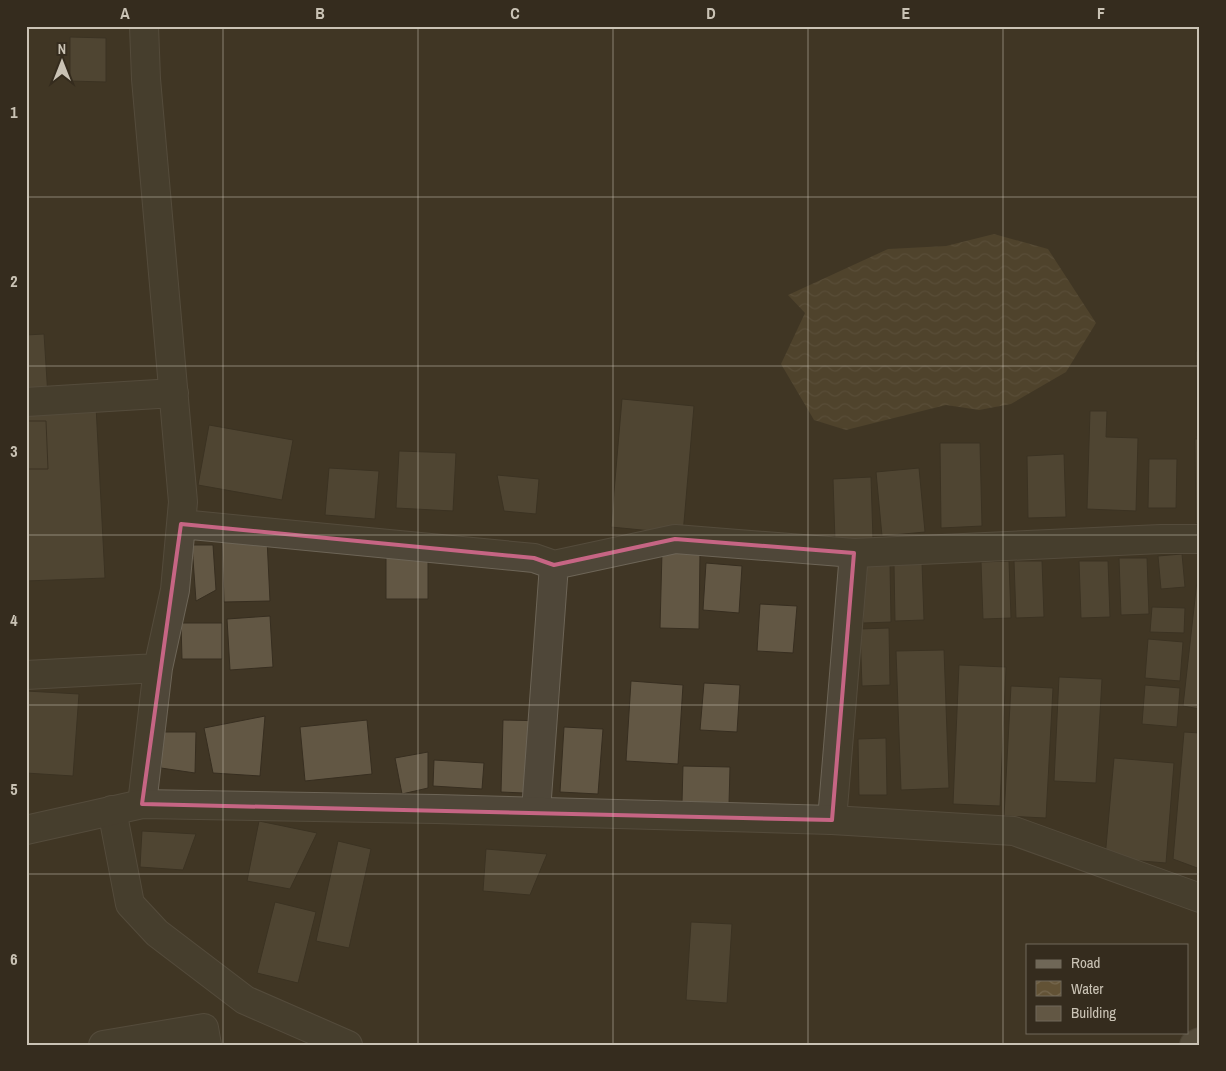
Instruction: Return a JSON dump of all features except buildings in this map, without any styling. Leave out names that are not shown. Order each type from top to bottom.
[{"type":"main road","points":[[1194,1045],[1200,1042]]},
{"type":"street","points":[[142,804],[158,668],[175,590],[183,502],[147,88],[144,26]]},
{"type":"street","points":[[26,402],[174,393]]},
{"type":"street","points":[[181,524],[534,558],[554,565],[676,539],[854,553],[1152,539],[1200,539]]},
{"type":"street","points":[[832,820],[854,553]]},
{"type":"street","points":[[536,811],[554,565]]},
{"type":"street","points":[[26,675],[158,668]]},
{"type":"street","points":[[26,830],[142,804],[536,811],[832,820],[1014,831],[1200,898]]},
{"type":"street","points":[[112,810],[130,904],[157,933],[245,1000],[348,1045]]},
{"type":"street","points":[[103,1045],[204,1028],[207,1045]]},
{"type":"highlighted area","points":[[181,524],[534,558],[554,565],[675,539],[854,553],[832,820],[142,804]]},
{"type":"water","points":[[994,234],[1048,249],[1096,323],[1066,372],[1011,404],[979,410],[946,405],[846,430],[814,420],[781,364],[805,313],[788,295],[888,249],[946,246]]}]
